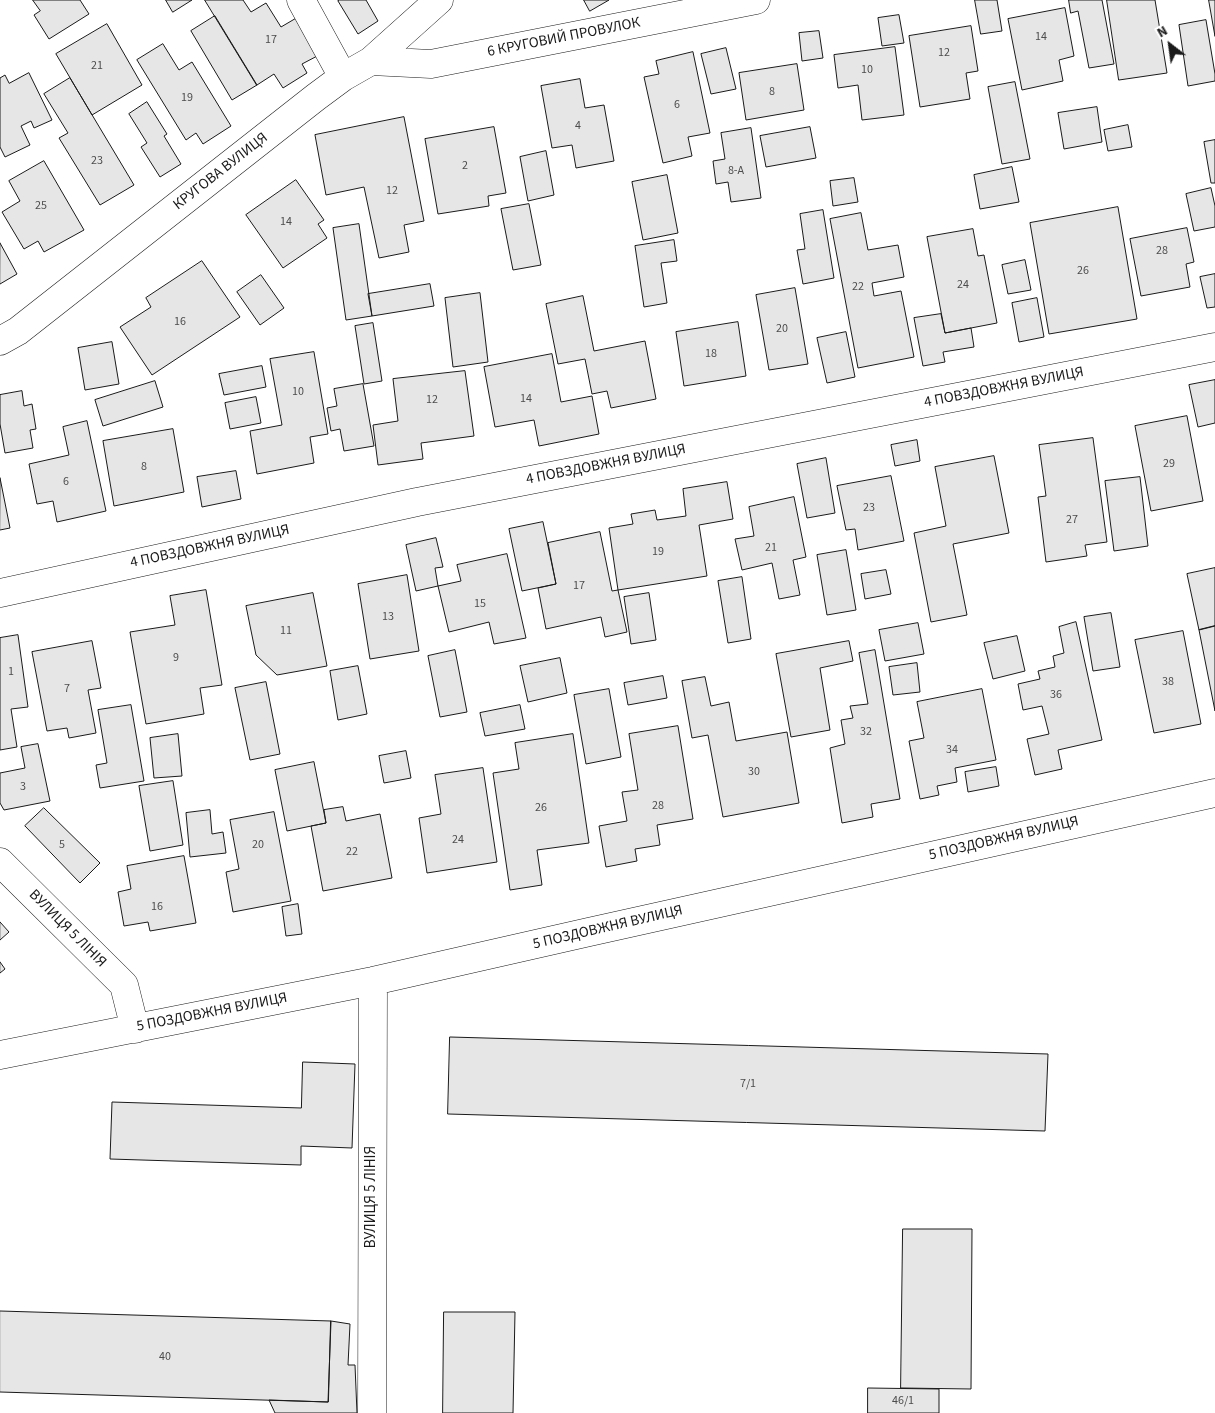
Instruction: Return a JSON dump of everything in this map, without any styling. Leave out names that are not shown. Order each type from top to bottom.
[{"type":"street","points":[[301,0],[344,77]]},
{"type":"street","name":"КРУГОВА ВУЛИЦЯ","points":[[0,341],[18,331],[344,77],[370,61],[439,0]]},
{"type":"street","name":"6 КРУГОВИЙ ПРОВУЛОК","points":[[370,61],[431,64],[756,0]]},
{"type":"street","name":"4 ПОВЗДОВЖНЯ ВУЛИЦЯ","points":[[0,594],[417,502],[1215,348]]},
{"type":"street","name":"5 ПОЗДОВЖНЯ ВУЛИЦЯ","points":[[0,1055],[373,981],[1215,792]]},
{"type":"street","name":"ВУЛИЦЯ 5 ЛІНІЯ","points":[[0,862],[124,985],[135,1029]]},
{"type":"street","name":"ВУЛИЦЯ 5 ЛІНІЯ","points":[[372,1413],[373,981]]},
{"type":"building","points":[[33,0],[80,0],[89,14],[49,39],[34,15],[40,11]]},
{"type":"building","points":[[166,0],[192,0],[173,12]]},
{"type":"building","points":[[205,0],[243,0],[251,12],[266,3],[281,27],[298,17],[321,54],[302,64],[307,73],[283,88],[274,74],[257,85]]},
{"type":"building","points":[[366,0],[378,21],[358,34],[338,1]]},
{"type":"building","points":[[584,0],[609,0],[590,11]]},
{"type":"building","points":[[975,0],[997,0],[1002,31],[981,34]]},
{"type":"building","points":[[1069,0],[1102,0],[1114,64],[1089,68],[1078,11],[1071,13]]},
{"type":"building","points":[[1107,0],[1155,0],[1167,73],[1119,80]]},
{"type":"building","points":[[1209,0],[1215,0],[1215,36]]},
{"type":"building","points":[[1065,8],[1074,56],[1059,60],[1063,81],[1022,90],[1008,19]]},
{"type":"building","points":[[899,15],[904,43],[882,46],[878,18]]},
{"type":"building","points":[[215,16],[257,85],[232,100],[191,31]]},
{"type":"building","points":[[1206,20],[1215,81],[1188,86],[1179,25]]},
{"type":"building","points":[[107,24],[142,85],[92,115],[56,54]]},
{"type":"building","points":[[971,26],[978,71],[966,73],[970,99],[920,107],[909,36]]},
{"type":"building","points":[[819,31],[823,58],[802,61],[799,33]]},
{"type":"building","points":[[163,44],[179,70],[192,62],[231,126],[203,144],[196,133],[186,140],[137,60]]},
{"type":"building","points":[[895,47],[904,115],[862,120],[858,85],[838,88],[834,55]]},
{"type":"building","points":[[726,48],[736,89],[711,94],[701,54]]},
{"type":"building","points":[[693,52],[710,133],[688,137],[692,156],[663,163],[644,77],[659,74],[656,61]]},
{"type":"building","points":[[797,64],[804,110],[746,120],[739,73]]},
{"type":"building","points":[[29,73],[52,120],[34,128],[31,121],[21,126],[30,145],[5,157],[0,147],[0,78],[5,75],[9,83]]},
{"type":"building","points":[[70,78],[134,185],[100,205],[59,138],[68,133],[44,94]]},
{"type":"building","points":[[580,79],[585,108],[604,105],[614,161],[576,168],[572,145],[552,148],[541,86]]},
{"type":"building","points":[[1015,82],[1030,159],[1002,164],[988,87]]},
{"type":"building","points":[[147,102],[167,134],[164,136],[181,164],[160,177],[141,147],[147,143],[129,114]]},
{"type":"building","points":[[1097,107],[1102,142],[1064,149],[1058,113]]},
{"type":"building","points":[[404,117],[424,221],[404,225],[409,252],[379,258],[364,187],[326,195],[315,135]]},
{"type":"building","points":[[1128,125],[1132,147],[1108,151],[1104,130]]},
{"type":"building","points":[[494,127],[506,193],[488,196],[489,206],[438,214],[425,139]]},
{"type":"building","points":[[810,127],[816,158],[766,167],[760,136]]},
{"type":"building","points":[[751,128],[761,198],[731,202],[728,182],[716,184],[713,161],[725,159],[721,133]]},
{"type":"building","points":[[1215,140],[1215,183],[1211,183],[1204,142]]},
{"type":"building","points":[[546,151],[554,195],[528,201],[520,157]]},
{"type":"building","points":[[44,161],[84,230],[44,252],[38,241],[24,249],[2,212],[20,201],[9,181]]},
{"type":"building","points":[[1012,167],[1019,202],[980,209],[974,175]]},
{"type":"building","points":[[667,175],[678,233],[643,240],[632,182]]},
{"type":"building","points":[[854,178],[858,202],[833,206],[830,181]]},
{"type":"building","points":[[296,180],[324,220],[318,224],[327,238],[283,268],[246,215]]},
{"type":"building","points":[[1211,188],[1215,206],[1215,227],[1194,231],[1186,194]]},
{"type":"building","points":[[529,204],[541,265],[513,270],[501,209]]},
{"type":"building","points":[[1118,207],[1137,319],[1049,334],[1030,223]]},
{"type":"building","points":[[823,210],[834,278],[803,284],[797,250],[805,249],[800,214]]},
{"type":"building","points":[[861,213],[868,250],[898,245],[904,277],[872,283],[874,296],[901,291],[914,357],[858,368],[830,219]]},
{"type":"building","points":[[359,224],[372,316],[346,320],[333,228]]},
{"type":"building","points":[[1187,228],[1194,262],[1186,264],[1190,287],[1141,296],[1130,239]]},
{"type":"building","points":[[973,229],[978,256],[984,255],[997,323],[945,333],[927,237]]},
{"type":"building","points":[[674,240],[677,261],[661,263],[667,303],[644,307],[635,246]]},
{"type":"building","points":[[0,243],[17,274],[0,284]]},
{"type":"building","points":[[1025,260],[1031,290],[1008,294],[1002,265]]},
{"type":"building","points":[[202,261],[240,317],[152,375],[120,327],[151,307],[146,298]]},
{"type":"building","points":[[1215,274],[1215,307],[1207,308],[1200,277]]},
{"type":"building","points":[[261,275],[284,308],[260,325],[237,292]]},
{"type":"building","points":[[430,284],[434,306],[372,316],[368,294]]},
{"type":"building","points":[[795,288],[808,364],[769,370],[756,295]]},
{"type":"building","points":[[480,293],[488,362],[453,367],[445,298]]},
{"type":"building","points":[[583,296],[594,351],[645,341],[656,399],[611,408],[607,391],[592,394],[585,359],[558,364],[546,304]]},
{"type":"building","points":[[1037,298],[1044,337],[1019,342],[1012,303]]},
{"type":"building","points":[[941,314],[945,333],[971,328],[974,347],[943,352],[945,362],[923,366],[914,318]]},
{"type":"building","points":[[738,322],[746,376],[684,386],[676,332]]},
{"type":"building","points":[[373,323],[382,381],[364,384],[355,326]]},
{"type":"building","points":[[846,332],[855,377],[827,383],[817,338]]},
{"type":"building","points":[[112,342],[119,384],[85,390],[78,348]]},
{"type":"building","points":[[314,352],[328,434],[310,437],[314,463],[257,474],[250,431],[282,425],[270,359]]},
{"type":"building","points":[[552,354],[561,402],[592,396],[599,434],[539,446],[534,420],[495,427],[484,367]]},
{"type":"building","points":[[262,366],[266,387],[224,395],[219,374]]},
{"type":"building","points":[[465,371],[474,436],[421,443],[423,459],[378,465],[373,425],[398,421],[393,379]]},
{"type":"building","points":[[1215,380],[1215,423],[1198,427],[1189,385]]},
{"type":"building","points":[[155,381],[163,407],[103,426],[95,400]]},
{"type":"building","points":[[363,384],[374,446],[344,451],[340,429],[331,431],[327,408],[337,406],[334,389]]},
{"type":"building","points":[[22,391],[24,406],[32,404],[36,429],[30,430],[33,448],[5,453],[0,424],[0,395]]},
{"type":"building","points":[[256,397],[261,423],[230,429],[225,403]]},
{"type":"building","points":[[1187,416],[1203,501],[1151,511],[1135,426]]},
{"type":"building","points":[[87,421],[106,511],[57,522],[53,501],[37,504],[29,464],[69,455],[63,427]]},
{"type":"building","points":[[173,429],[184,492],[114,506],[103,441]]},
{"type":"building","points":[[1093,438],[1107,542],[1085,545],[1087,556],[1046,562],[1038,497],[1046,496],[1039,445]]},
{"type":"building","points":[[917,440],[920,461],[895,466],[891,445]]},
{"type":"building","points":[[994,456],[1009,533],[953,544],[967,615],[931,622],[914,533],[946,526],[935,467]]},
{"type":"building","points":[[826,458],[835,513],[807,518],[797,464]]},
{"type":"building","points":[[236,471],[241,499],[202,507],[197,477]]},
{"type":"building","points":[[891,476],[904,541],[858,550],[855,529],[846,530],[837,486]]},
{"type":"building","points":[[1140,477],[1148,546],[1114,551],[1105,481]]},
{"type":"building","points":[[0,478],[10,528],[0,530]]},
{"type":"building","points":[[727,482],[733,519],[699,525],[707,576],[618,590],[609,528],[633,524],[631,514],[655,510],[657,520],[686,516],[683,489]]},
{"type":"building","points":[[794,497],[806,557],[793,560],[800,595],[779,599],[772,563],[742,570],[735,539],[754,536],[749,507]]},
{"type":"building","points":[[543,522],[556,584],[522,591],[509,529]]},
{"type":"building","points":[[600,532],[612,591],[618,590],[627,632],[605,637],[601,617],[546,629],[538,588],[556,584],[548,543]]},
{"type":"building","points":[[436,538],[443,567],[435,568],[438,586],[416,591],[406,545]]},
{"type":"building","points":[[846,550],[856,610],[827,615],[817,555]]},
{"type":"building","points":[[507,554],[526,638],[494,644],[489,622],[449,632],[438,586],[461,581],[457,565]]},
{"type":"building","points":[[1215,568],[1215,626],[1199,630],[1187,574]]},
{"type":"building","points":[[886,570],[891,594],[865,599],[861,574]]},
{"type":"building","points":[[407,575],[419,651],[370,659],[358,584]]},
{"type":"building","points":[[742,577],[751,639],[728,643],[718,581]]},
{"type":"building","points":[[206,590],[222,685],[200,688],[204,714],[146,724],[130,632],[175,625],[170,596]]},
{"type":"building","points":[[313,593],[327,666],[277,675],[256,655],[246,606]]},
{"type":"building","points":[[649,593],[656,640],[631,644],[624,597]]},
{"type":"building","points":[[1111,613],[1120,667],[1093,671],[1084,617]]},
{"type":"building","points":[[1076,622],[1102,740],[1058,750],[1062,769],[1035,775],[1027,739],[1049,734],[1042,706],[1023,710],[1018,684],[1040,679],[1038,671],[1055,667],[1053,656],[1064,653],[1059,627]]},
{"type":"building","points":[[918,623],[924,654],[885,661],[879,630]]},
{"type":"building","points":[[1215,626],[1215,711],[1199,630]]},
{"type":"building","points":[[1183,631],[1201,724],[1154,733],[1135,640]]},
{"type":"building","points":[[18,635],[28,707],[11,709],[17,747],[0,750],[0,638]]},
{"type":"building","points":[[1017,636],[1025,671],[993,679],[984,643]]},
{"type":"building","points":[[92,641],[101,688],[88,690],[96,733],[69,738],[67,728],[47,731],[32,652]]},
{"type":"building","points":[[849,641],[853,661],[820,668],[830,730],[791,737],[776,654]]},
{"type":"building","points":[[455,650],[467,712],[440,717],[428,656]]},
{"type":"building","points":[[875,650],[900,799],[871,804],[873,817],[842,823],[830,748],[845,744],[841,720],[853,718],[850,706],[868,704],[859,653]]},
{"type":"building","points":[[560,658],[567,693],[528,702],[520,666]]},
{"type":"building","points":[[917,663],[920,692],[893,695],[889,667]]},
{"type":"building","points":[[358,666],[367,714],[338,720],[330,671]]},
{"type":"building","points":[[663,676],[667,698],[628,705],[624,683]]},
{"type":"building","points":[[705,677],[711,706],[729,702],[736,741],[787,732],[799,803],[723,817],[708,735],[692,738],[682,681]]},
{"type":"building","points":[[266,682],[280,754],[250,760],[235,688]]},
{"type":"building","points":[[609,689],[621,757],[586,764],[574,695]]},
{"type":"building","points":[[982,689],[996,760],[955,768],[957,782],[937,786],[939,795],[920,799],[909,741],[924,738],[917,702]]},
{"type":"building","points":[[131,705],[144,781],[100,788],[96,765],[107,763],[98,710]]},
{"type":"building","points":[[520,705],[525,729],[485,736],[480,713]]},
{"type":"building","points":[[678,726],[693,819],[657,825],[660,845],[635,849],[637,861],[606,867],[599,826],[627,821],[622,792],[638,790],[629,734]]},
{"type":"building","points":[[178,734],[182,776],[154,778],[150,738]]},
{"type":"building","points":[[573,734],[589,843],[537,850],[542,885],[510,890],[493,773],[519,769],[515,743]]},
{"type":"building","points":[[38,744],[50,801],[4,810],[0,803],[0,773],[25,768],[21,747]]},
{"type":"building","points":[[406,751],[411,778],[384,783],[379,756]]},
{"type":"building","points":[[314,762],[326,823],[287,831],[275,770]]},
{"type":"building","points":[[996,767],[999,786],[968,792],[965,772]]},
{"type":"building","points":[[483,768],[497,862],[427,873],[419,818],[441,814],[435,775]]},
{"type":"building","points":[[173,781],[183,845],[150,851],[139,786]]},
{"type":"building","points":[[343,807],[346,821],[380,814],[392,878],[323,891],[311,826],[326,823],[324,810]]},
{"type":"building","points":[[44,808],[100,863],[80,883],[25,826]]},
{"type":"building","points":[[210,810],[212,834],[223,832],[226,853],[190,857],[186,813]]},
{"type":"building","points":[[274,812],[291,901],[233,912],[226,872],[239,869],[230,820]]},
{"type":"building","points":[[184,856],[196,923],[150,931],[148,922],[124,926],[118,892],[131,889],[127,866]]},
{"type":"building","points":[[298,904],[302,934],[286,936],[282,907]]},
{"type":"building","points":[[0,922],[9,932],[0,940]]},
{"type":"building","points":[[0,962],[5,969],[0,973]]},
{"type":"building","points":[[450,1037],[1048,1054],[1045,1131],[448,1114]]},
{"type":"building","points":[[303,1062],[355,1064],[352,1148],[301,1146],[301,1165],[110,1159],[112,1102],[301,1108]]},
{"type":"building","points":[[903,1229],[972,1229],[971,1389],[901,1388]]},
{"type":"building","points":[[0,1311],[331,1321],[328,1402],[0,1392]]},
{"type":"building","points":[[444,1312],[515,1312],[513,1413],[443,1413]]},
{"type":"building","points":[[331,1321],[350,1324],[348,1365],[355,1365],[357,1413],[275,1413],[269,1400],[328,1402]]},
{"type":"building","points":[[868,1388],[939,1389],[939,1413],[868,1413]]}]
